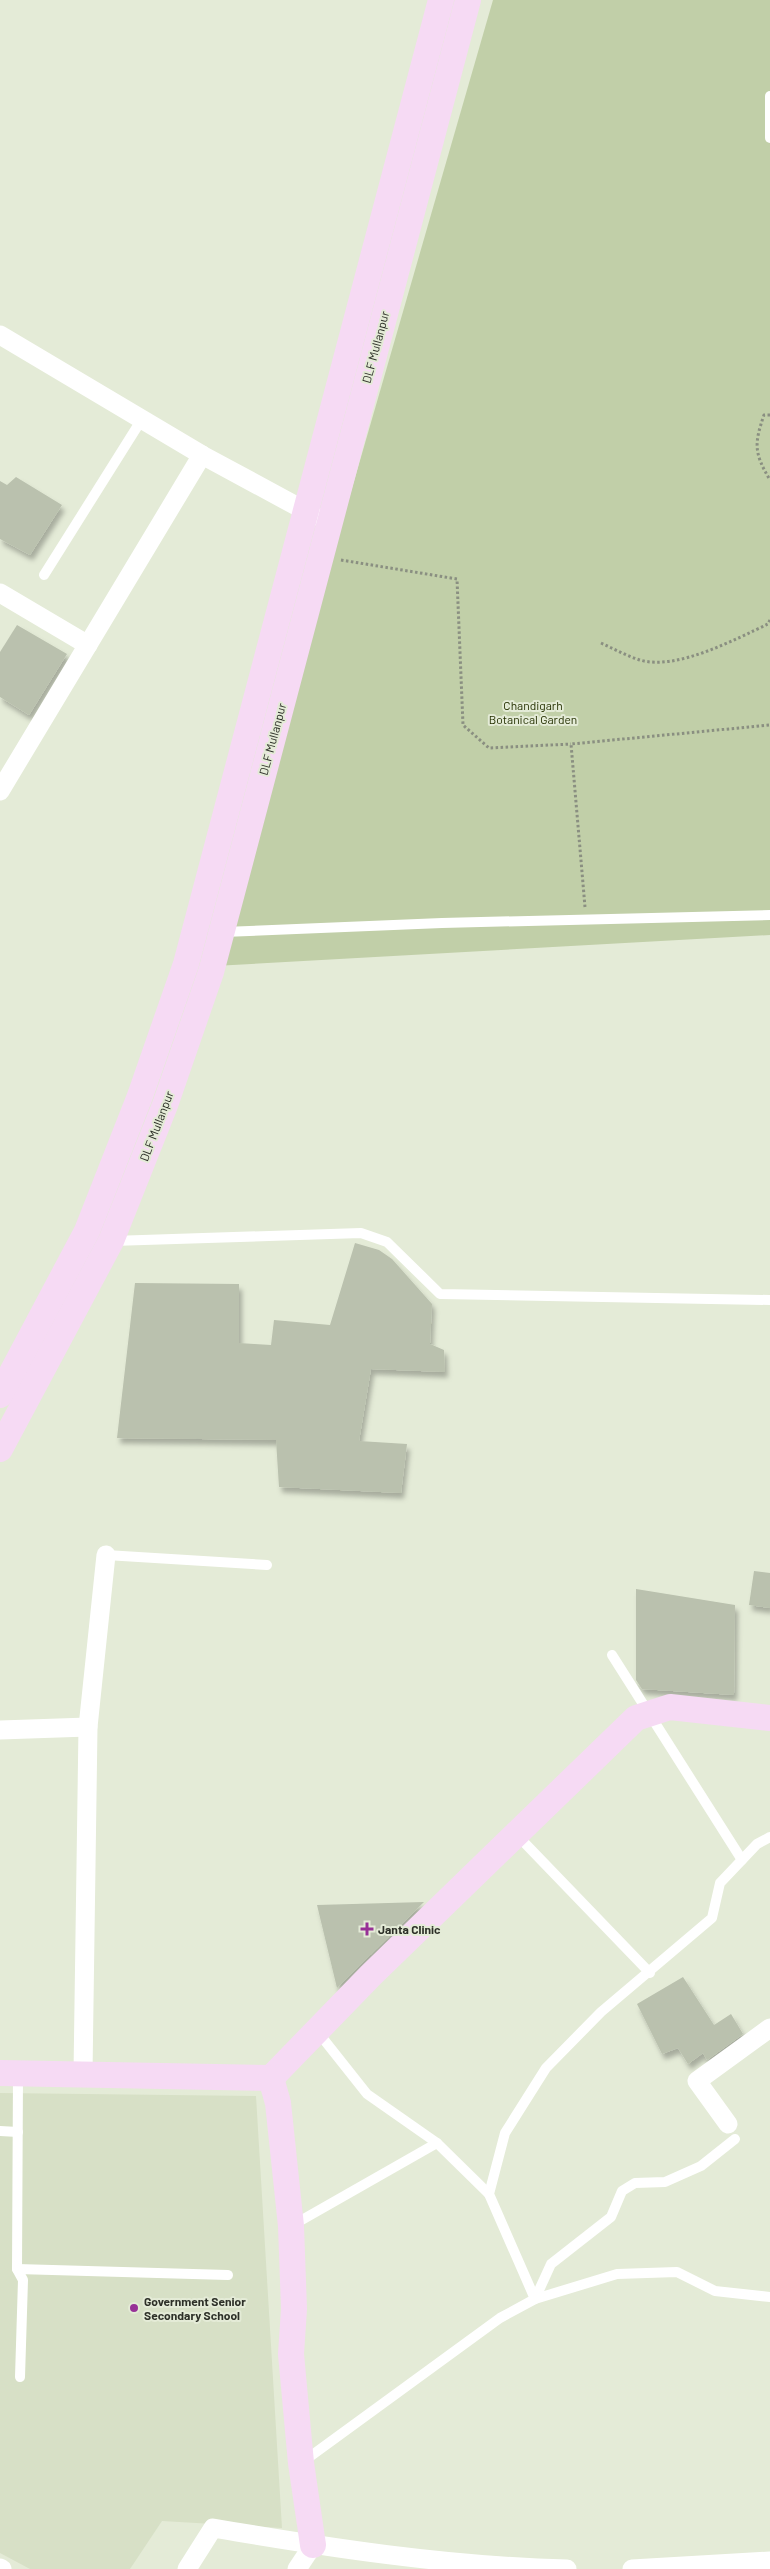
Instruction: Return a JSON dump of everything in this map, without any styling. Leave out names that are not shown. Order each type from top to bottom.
[{"type":"main road","name":"DLF Mullanpur","points":[[0,1395],[87,1231],[140,1096],[186,964],[441,0]]},
{"type":"main road","name":"DLF Mullanpur","points":[[0,1449],[71,1321],[111,1241],[165,1105],[211,972],[328,523],[468,0]]},
{"type":"main road","points":[[9,2073],[271,2078],[515,1833],[636,1718],[670,1708],[770,1718]]},
{"type":"main road","points":[[271,2078],[278,2103],[291,2226],[294,2309],[291,2354],[301,2463],[313,2545]]},
{"type":"street","points":[[0,335],[202,455],[328,523]]},
{"type":"street","points":[[0,791],[202,455]]},
{"type":"street","points":[[0,593],[88,645]]},
{"type":"street","points":[[83,2073],[88,1727],[106,1555]]},
{"type":"street","points":[[0,1730],[88,1727]]},
{"type":"street","points":[[732,2131],[697,2081],[770,2028]]},
{"type":"street","points":[[187,2569],[213,2528],[313,2545],[495,2568],[567,2569]]},
{"type":"street","points":[[297,2569],[313,2545]]},
{"type":"street","points":[[632,2569],[770,2561]]},
{"type":"lane","points":[[770,96],[770,138]]},
{"type":"lane","points":[[44,575],[142,420]]},
{"type":"lane","points":[[222,932],[586,919],[770,915]]},
{"type":"lane","points":[[111,1241],[361,1232],[387,1242],[440,1294],[770,1300]]},
{"type":"lane","points":[[106,1555],[267,1565]]},
{"type":"lane","points":[[612,1654],[742,1860]]},
{"type":"lane","points":[[515,1833],[650,1973]]},
{"type":"lane","points":[[489,2194],[505,2133],[546,2068],[601,2012],[650,1973],[712,1918],[720,1883],[757,1844],[770,1837]]},
{"type":"lane","points":[[317,2030],[367,2094],[437,2143],[489,2194],[535,2299]]},
{"type":"lane","points":[[9,2073],[18,2132],[16,2269],[23,2280],[20,2377]]},
{"type":"lane","points":[[0,2131],[18,2132]]},
{"type":"lane","points":[[535,2299],[551,2264],[611,2217],[622,2191],[635,2183],[666,2182],[701,2166],[732,2131]]},
{"type":"lane","points":[[291,2226],[437,2143]]},
{"type":"lane","points":[[16,2269],[228,2275]]},
{"type":"lane","points":[[301,2463],[500,2318],[535,2299],[617,2274],[677,2272],[715,2291],[770,2297]]},
{"type":"path","points":[[770,415],[764,415],[755,440],[762,466],[770,480]]},
{"type":"path","points":[[320,556],[457,579],[463,725],[489,748],[571,744],[770,725]]},
{"type":"path","points":[[601,644],[642,661],[676,661],[721,646],[768,624],[770,620]]},
{"type":"path","points":[[571,744],[586,919]]},
{"type":"shaded area","name":"Government Senior Secondary School","points":[[0,2093],[256,2096],[282,2528],[162,2521],[130,2569],[30,2569],[0,2553]]},
{"type":"green space","name":"Chandigarh Botanical Garden","points":[[493,0],[770,0],[770,935],[214,966]]},
{"type":"building","points":[[16,477],[62,505],[30,555],[0,539],[0,481],[7,485]]},
{"type":"building","points":[[17,625],[67,654],[29,715],[0,697],[0,652]]},
{"type":"building","points":[[355,1243],[379,1250],[392,1259],[432,1304],[430,1344],[444,1350],[445,1372],[371,1369],[359,1441],[407,1444],[401,1493],[279,1487],[276,1440],[117,1438],[135,1283],[239,1284],[239,1343],[271,1345],[274,1320],[330,1325]]},
{"type":"building","points":[[754,1571],[770,1573],[770,1608],[749,1605]]},
{"type":"building","points":[[636,1589],[735,1605],[734,1695],[642,1689],[636,1680]]},
{"type":"building","points":[[424,1902],[361,1964],[337,1988],[317,1905]]},
{"type":"building","points":[[683,1977],[714,2025],[731,2014],[743,2034],[707,2060],[703,2053],[688,2064],[678,2048],[662,2054],[637,2004]]},
{"type":"place","name":"Janta Clinic","points":[[367,1929]]},
{"type":"place","name":"Government Senior Secondary School","points":[[134,2308]]}]
